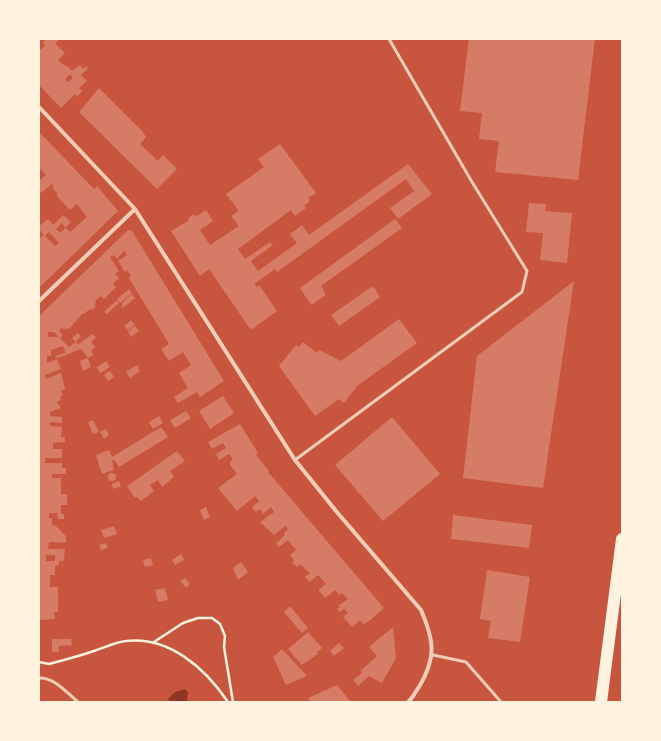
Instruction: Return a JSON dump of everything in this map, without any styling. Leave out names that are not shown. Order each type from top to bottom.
[{"type":"highway","points":[[601,702],[622,539]]},
{"type":"street","points":[[39,108],[135,209],[295,460],[336,512],[421,610],[430,630],[433,655],[426,676],[410,701]]},
{"type":"street","points":[[39,300],[135,209]]},
{"type":"lane","points":[[295,460],[522,292],[527,271],[472,182],[389,39]]},
{"type":"lane","points":[[433,655],[466,662],[501,702]]},
{"type":"lane","points":[[39,678],[52,680],[78,702]]},
{"type":"path","points":[[154,642],[183,623],[198,618],[212,618],[220,624],[225,636],[224,647],[233,702]]},
{"type":"path","points":[[39,662],[49,664],[124,641],[141,640],[154,642],[167,646],[186,657],[212,681],[228,702]]},
{"type":"shaded area","points":[[185,689],[188,692],[187,702],[170,702],[168,699],[175,692]]},
{"type":"building","points":[[44,39],[60,39],[55,43],[65,53],[58,60],[72,71],[80,65],[83,69],[86,66],[88,68],[81,75],[87,81],[79,88],[82,91],[77,97],[75,94],[61,108],[39,85],[39,48],[40,50],[45,46],[43,43],[45,41]],"holes":[[[70,74],[73,78],[68,82],[65,79]]]},
{"type":"building","points":[[469,39],[595,39],[578,180],[495,172],[499,141],[479,139],[482,113],[460,111]]},
{"type":"building","points":[[99,88],[142,131],[146,137],[140,144],[158,161],[163,155],[177,169],[157,189],[79,112]]},
{"type":"building","points":[[39,132],[94,189],[97,186],[118,211],[39,288],[39,239],[44,235],[39,230],[39,226],[48,219],[53,225],[63,215],[71,222],[65,228],[62,223],[56,229],[60,233],[66,228],[70,232],[87,217],[77,204],[70,210],[56,195],[58,194],[52,188],[54,186],[52,184],[41,193],[39,191],[39,181],[46,175],[39,167]],"holes":[[[49,232],[59,243],[55,246],[45,236]]]},
{"type":"building","points":[[280,144],[316,193],[308,198],[310,201],[304,206],[306,208],[295,216],[291,210],[238,249],[245,259],[270,242],[273,245],[251,261],[258,271],[297,243],[290,234],[302,225],[309,235],[408,164],[432,194],[398,219],[390,208],[414,191],[406,179],[277,272],[275,269],[254,284],[257,287],[259,285],[277,311],[251,330],[209,269],[200,276],[171,231],[188,221],[189,217],[193,215],[197,216],[206,210],[213,221],[200,230],[210,245],[239,226],[231,216],[239,211],[226,194],[264,167],[258,159]]},
{"type":"building","points":[[529,203],[546,204],[545,211],[572,213],[567,263],[540,260],[543,233],[526,232]]},
{"type":"building","points":[[395,219],[402,228],[321,286],[326,295],[311,305],[300,288]]},
{"type":"building","points":[[128,230],[132,231],[224,381],[200,397],[197,392],[178,403],[174,397],[188,388],[179,373],[191,365],[183,352],[169,361],[161,349],[169,344],[129,278],[131,276],[127,270],[125,272],[118,261],[127,255],[124,251],[117,259],[114,255],[110,257],[119,271],[115,274],[119,278],[113,284],[116,287],[104,299],[101,296],[95,301],[96,303],[94,305],[96,307],[92,310],[90,309],[84,314],[83,313],[69,329],[67,328],[65,330],[62,328],[59,330],[63,335],[60,338],[69,347],[76,342],[78,345],[92,334],[96,338],[91,342],[95,347],[91,351],[94,355],[88,358],[81,349],[58,358],[54,356],[65,353],[63,346],[51,350],[51,356],[47,356],[47,363],[57,359],[61,369],[45,375],[46,379],[61,373],[65,389],[61,391],[63,395],[60,396],[61,400],[57,402],[61,408],[50,412],[50,416],[62,417],[62,423],[50,422],[50,426],[62,427],[61,437],[65,437],[65,442],[53,443],[53,449],[62,449],[62,458],[45,458],[45,463],[62,463],[62,468],[66,468],[66,474],[52,474],[52,478],[61,478],[61,494],[67,494],[67,505],[61,505],[61,514],[64,514],[64,519],[58,519],[57,513],[49,513],[49,518],[52,518],[52,525],[56,526],[66,536],[66,543],[49,542],[48,549],[65,549],[64,561],[59,561],[59,565],[55,566],[55,575],[50,575],[50,587],[58,587],[58,612],[54,612],[55,619],[39,620],[39,316]],"holes":[[[48,332],[54,332],[59,337],[48,337]],[[46,555],[55,555],[55,561],[46,561]]]},
{"type":"building","points":[[574,281],[543,488],[463,478],[477,356]]},
{"type":"building","points":[[373,286],[380,297],[339,326],[331,315]]},
{"type":"building","points":[[129,289],[132,293],[120,303],[117,299]]},
{"type":"building","points":[[132,294],[135,298],[123,308],[121,306],[124,301]]},
{"type":"building","points":[[117,300],[119,303],[107,314],[104,312]]},
{"type":"building","points":[[399,319],[417,343],[357,386],[344,403],[339,399],[315,416],[279,366],[296,345],[299,347],[303,342],[317,353],[319,350],[341,361]]},
{"type":"building","points":[[131,320],[135,325],[128,330],[124,326]]},
{"type":"building","points":[[135,326],[139,331],[131,337],[128,331]]},
{"type":"building","points":[[78,333],[81,336],[76,342],[72,338]]},
{"type":"building","points":[[88,358],[91,367],[83,371],[80,361]]},
{"type":"building","points":[[106,361],[110,367],[100,373],[97,367]]},
{"type":"building","points":[[137,365],[140,371],[130,378],[126,372]]},
{"type":"building","points":[[110,371],[114,377],[108,381],[104,375]]},
{"type":"building","points":[[223,396],[234,413],[210,429],[199,411]]},
{"type":"building","points":[[186,411],[191,418],[175,428],[170,420]]},
{"type":"building","points":[[159,416],[163,423],[153,429],[149,422]]},
{"type":"building","points":[[392,417],[440,474],[383,521],[335,465]]},
{"type":"building","points":[[93,420],[99,432],[93,434],[88,422]]},
{"type":"building","points":[[240,424],[258,453],[256,455],[269,471],[268,472],[384,608],[368,622],[363,624],[360,620],[352,627],[343,617],[348,613],[344,609],[340,612],[337,609],[340,607],[338,606],[348,599],[342,593],[339,595],[335,590],[325,598],[318,590],[326,584],[318,575],[310,582],[305,577],[310,573],[300,564],[297,567],[292,562],[294,560],[290,555],[296,550],[288,540],[279,547],[276,543],[285,535],[284,533],[288,529],[285,526],[274,535],[260,522],[274,512],[271,507],[263,514],[260,509],[256,512],[252,507],[259,501],[255,496],[237,511],[218,488],[237,474],[230,465],[230,462],[233,459],[229,454],[219,460],[216,454],[226,448],[223,443],[212,449],[208,442]]},
{"type":"building","points":[[161,427],[168,437],[119,467],[114,460],[112,460],[114,470],[102,474],[96,455],[109,450],[112,457]]},
{"type":"building","points":[[106,429],[109,435],[104,439],[100,432]]},
{"type":"building","points":[[177,451],[185,461],[170,471],[174,477],[162,487],[158,480],[150,485],[154,491],[141,501],[137,497],[135,498],[127,486]]},
{"type":"building","points":[[110,473],[114,473],[116,477],[114,481],[110,481],[108,479],[108,475]]},
{"type":"building","points":[[119,481],[121,486],[113,489],[112,484]]},
{"type":"building","points":[[206,507],[210,517],[204,520],[200,510]]},
{"type":"building","points":[[453,515],[532,525],[529,548],[451,539]]},
{"type":"building","points":[[114,526],[117,534],[104,538],[101,530]]},
{"type":"building","points":[[106,543],[108,548],[101,550],[99,545]]},
{"type":"building","points":[[181,554],[184,560],[175,565],[172,560]]},
{"type":"building","points":[[151,558],[153,565],[145,567],[143,560]]},
{"type":"building","points":[[241,562],[248,572],[238,580],[233,568]]},
{"type":"building","points":[[487,570],[530,577],[520,642],[488,638],[491,621],[480,619]]},
{"type":"building","points":[[185,578],[190,584],[186,588],[180,581]]},
{"type":"building","points":[[165,588],[168,600],[158,602],[155,590]]},
{"type":"building","points":[[290,606],[308,628],[302,633],[284,612]]},
{"type":"building","points":[[393,627],[396,658],[382,683],[369,676],[358,686],[353,680],[363,672],[360,671],[377,656],[369,647]]},
{"type":"building","points":[[308,632],[322,648],[317,652],[318,654],[302,665],[288,649]]},
{"type":"building","points":[[52,639],[71,639],[72,645],[59,646],[59,652],[52,652]]},
{"type":"building","points":[[339,643],[344,648],[334,656],[330,651]]},
{"type":"building","points":[[282,649],[307,676],[286,685],[273,657]]},
{"type":"building","points":[[337,685],[351,702],[310,702],[308,698]]}]
